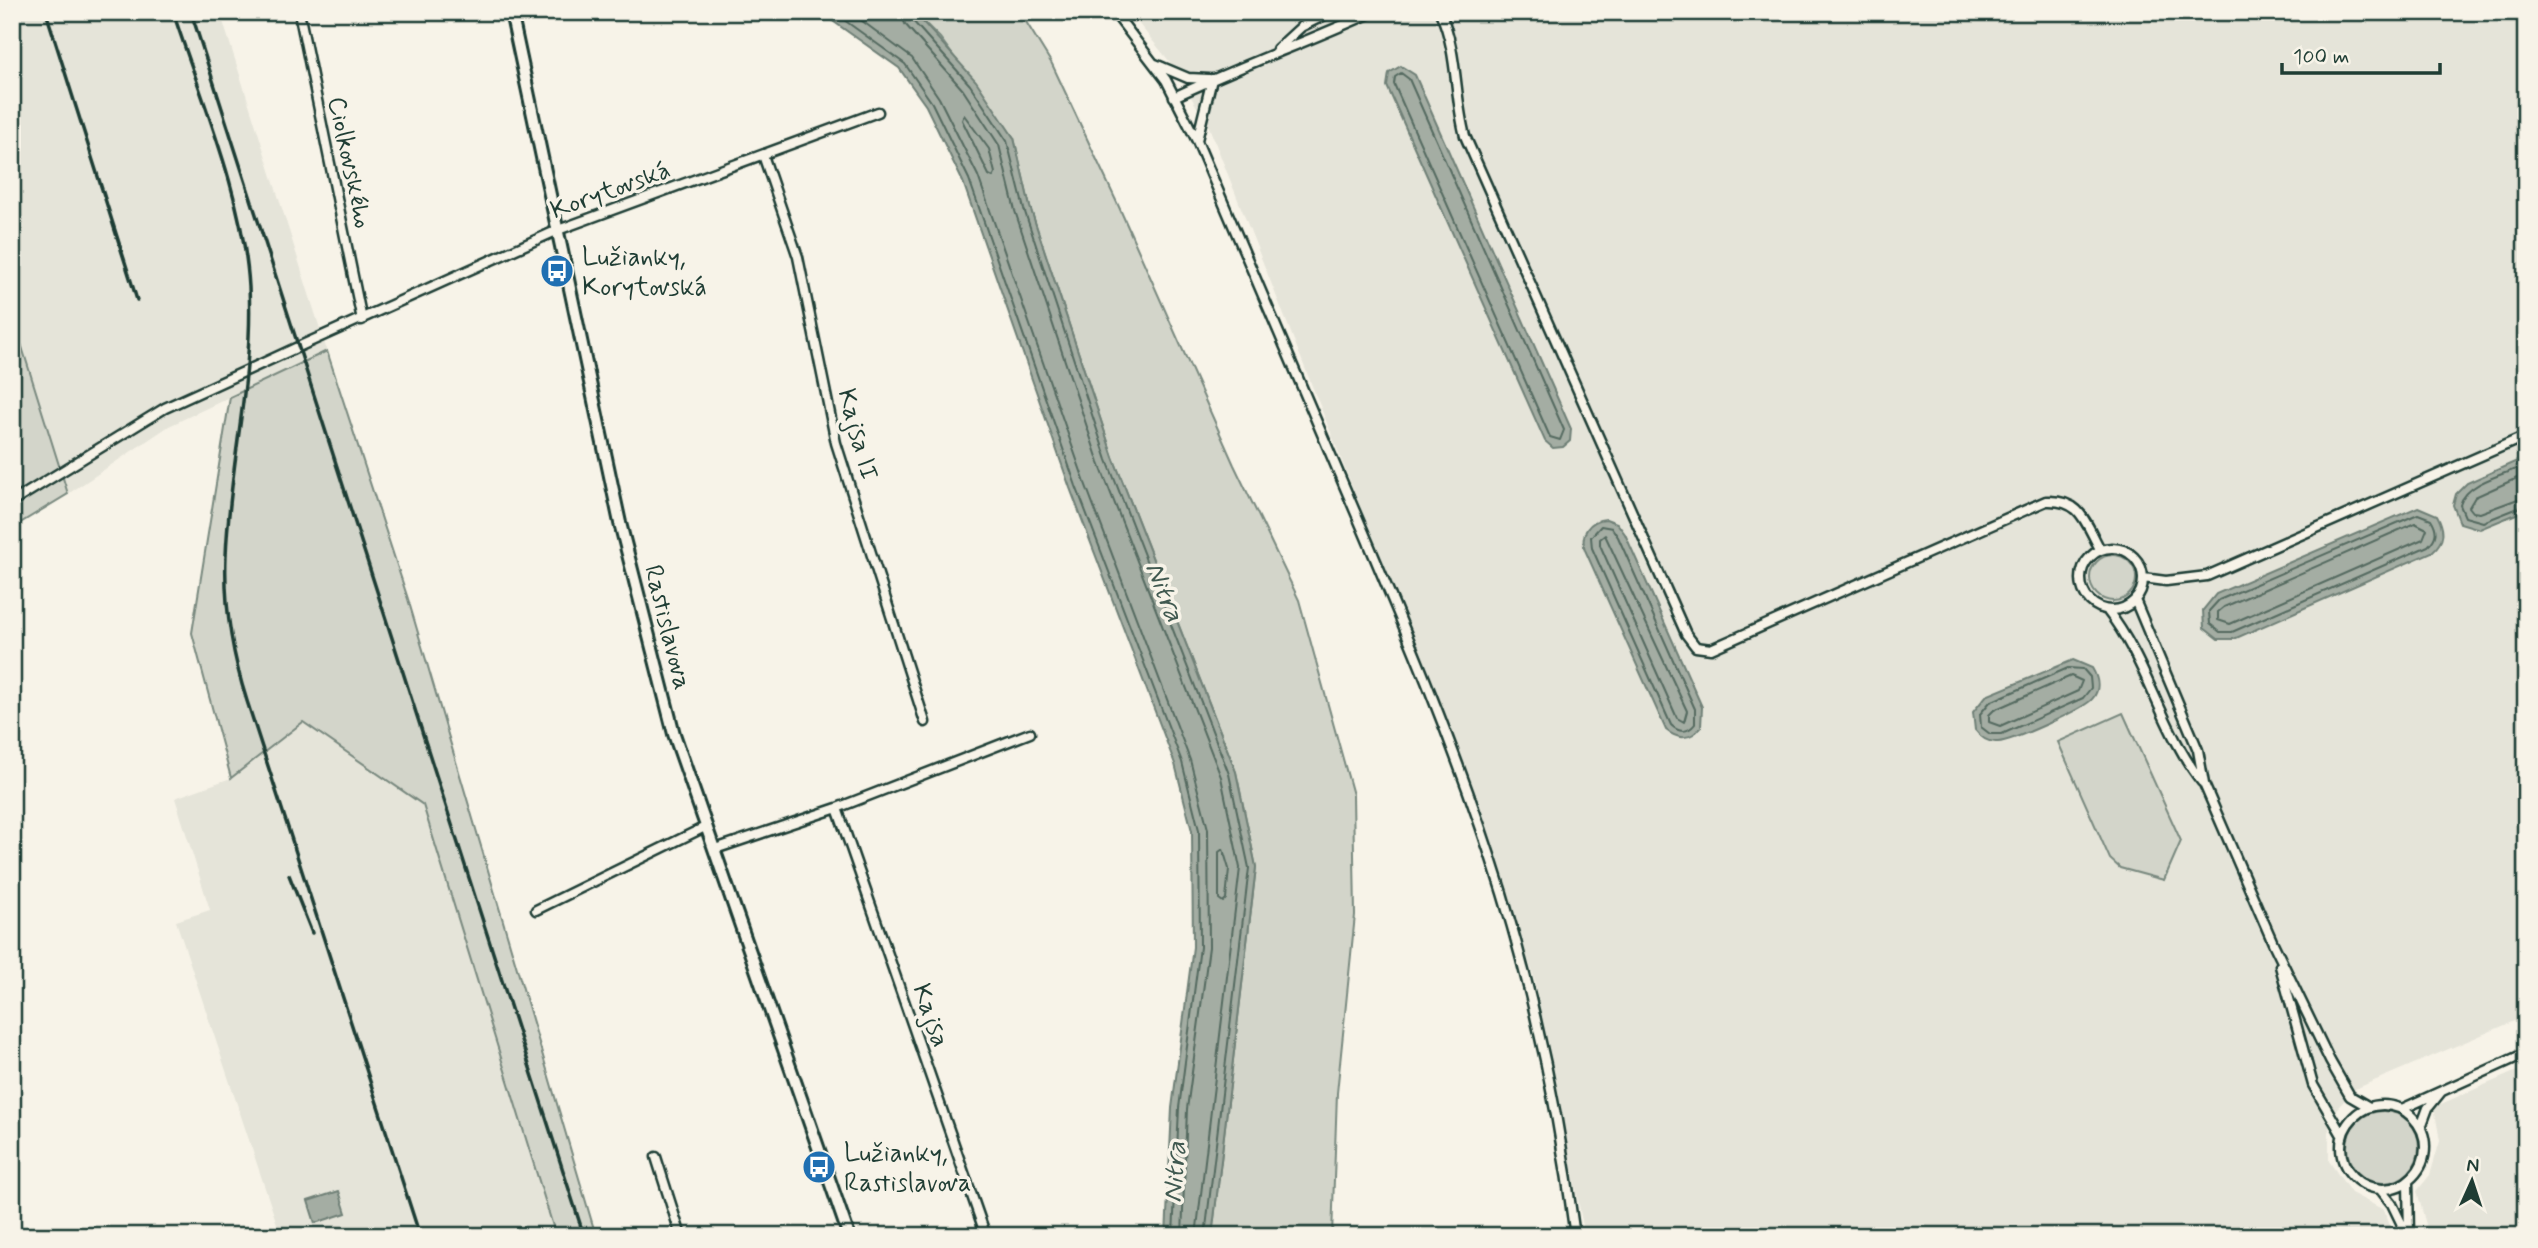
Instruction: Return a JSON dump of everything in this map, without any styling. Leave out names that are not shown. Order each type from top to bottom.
[{"type":"street","name":"Ciolkovského","points":[[299,12],[362,320]]},
{"type":"street","name":"Rastislavova","points":[[511,12],[644,624],[674,734],[849,1236]]},
{"type":"street","points":[[1114,12],[1155,64],[1197,141],[1391,594],[1462,774],[1502,895],[1531,1009],[1555,1112],[1575,1236]]},
{"type":"street","points":[[1275,51],[1301,27],[1331,12]]},
{"type":"street","points":[[1174,97],[1275,51],[1308,41],[1373,12]]},
{"type":"street","points":[[1440,12],[1454,55],[1458,110],[1465,136],[1674,609],[1686,634],[1696,647],[1711,649],[2046,501],[2062,500],[2077,508],[2100,549]]},
{"type":"street","points":[[1155,64],[1188,78],[1212,79]]},
{"type":"street","points":[[1197,141],[1212,79]]},
{"type":"street","name":"Korytovská","points":[[12,502],[165,408],[558,230],[878,112]]},
{"type":"street","name":"Kajsa II","points":[[763,155],[798,257],[836,443],[925,722]]},
{"type":"street","points":[[2143,578],[2166,581],[2207,576],[2526,436]]},
{"type":"street","points":[[2107,610],[2127,607],[2135,600],[2143,578],[2141,566],[2124,550],[2100,549],[2088,557],[2081,568],[2080,582],[2089,600],[2107,610],[2126,635],[2183,758],[2204,784]]},
{"type":"street","points":[[2135,600],[2198,750],[2204,784],[2273,943],[2330,1061],[2350,1096],[2369,1107]]},
{"type":"street","points":[[715,849],[837,808],[1030,733]]},
{"type":"street","name":"Kajsa","points":[[837,808],[986,1236]]},
{"type":"street","points":[[536,910],[707,826]]},
{"type":"street","points":[[2273,943],[2312,1085],[2342,1135]]},
{"type":"street","points":[[2402,1109],[2526,1053]]},
{"type":"street","points":[[2421,1127],[2428,1108],[2443,1089]]},
{"type":"street","points":[[2380,1105],[2402,1109],[2421,1127],[2425,1157],[2408,1182],[2394,1188],[2367,1186],[2347,1169],[2342,1157],[2342,1135],[2351,1119],[2369,1107],[2380,1105]]},
{"type":"street","points":[[656,1157],[681,1236]]},
{"type":"street","points":[[2408,1182],[2408,1236]]},
{"type":"street","points":[[2381,1189],[2408,1236]]},
{"type":"shaded area","points":[[12,12],[220,12],[327,351],[169,426],[68,494],[12,315]]},
{"type":"shaded area","points":[[914,12],[1020,12],[1052,64],[1234,465],[1299,600],[1353,795],[1355,915],[1337,1093],[1332,1236],[1212,1236],[1256,867],[1236,772],[1113,457],[1030,207],[1014,138],[940,38]]},
{"type":"shaded area","points":[[1129,12],[2526,12],[2526,1016],[2355,1089],[2329,1117],[2329,1161],[2351,1193],[2384,1210],[2394,1236],[1585,1236],[1533,974],[1467,775],[1209,127],[1170,62]]},
{"type":"shaded area","points":[[12,315],[68,494],[12,528]]},
{"type":"shaded area","points":[[327,351],[408,599],[596,1236],[556,1236],[423,805],[303,722],[231,778],[192,633],[230,397]]},
{"type":"shaded area","points":[[2113,555],[2129,562],[2136,578],[2129,594],[2113,601],[2097,594],[2090,578],[2097,562]]},
{"type":"shaded area","points":[[2123,713],[2181,841],[2164,880],[2120,868],[2110,859],[2058,742]]},
{"type":"shaded area","points":[[303,722],[423,805],[556,1236],[281,1236],[176,921],[210,910],[175,798],[231,778]]},
{"type":"shaded area","points":[[2526,1067],[2526,1236],[2429,1236],[2417,1191],[2430,1175],[2440,1141],[2434,1107]]},
{"type":"shaded area","points":[[2383,1111],[2403,1117],[2413,1127],[2419,1147],[2413,1167],[2403,1177],[2383,1183],[2363,1177],[2353,1167],[2347,1147],[2353,1127],[2363,1117]]},
{"type":"water","name":"Nitra","points":[[820,12],[914,12],[976,81],[1014,138],[1030,207],[1113,457],[1236,772],[1256,867],[1212,1236],[1166,1236],[1172,1108],[1193,947],[1192,831],[1175,764],[1070,488],[963,182],[926,106],[899,68]]},
{"type":"water","points":[[1401,66],[1415,75],[1571,429],[1570,441],[1563,447],[1553,448],[1545,441],[1387,86],[1389,73]]},
{"type":"water","points":[[2526,457],[2526,510],[2480,529],[2460,523],[2453,505],[2456,494],[2467,483]]},
{"type":"water","points":[[2418,507],[2437,515],[2441,526],[2441,539],[2432,552],[2234,639],[2218,639],[2204,628],[2203,610],[2216,594]]},
{"type":"water","points":[[1606,519],[1617,523],[1625,534],[1702,707],[1701,727],[1689,736],[1675,736],[1666,730],[1585,550],[1587,529],[1595,522]]},
{"type":"water","points":[[2073,660],[2092,668],[2097,679],[2097,690],[2087,703],[2048,724],[2006,740],[1988,741],[1975,730],[1973,712],[1986,696]]},
{"type":"water","points":[[339,1191],[346,1213],[315,1223],[308,1201]]},
{"type":"railway","points":[[46,12],[137,300]]},
{"type":"railway","points":[[173,12],[230,184],[239,219],[249,287],[248,354],[226,556],[226,593],[233,648],[247,701],[420,1236]]},
{"type":"railway","points":[[191,12],[584,1236]]},
{"type":"railway","points":[[289,875],[312,933]]},
{"type":"place","name":"Lužianky, Korytovská","points":[[557,271]]},
{"type":"place","name":"Lužianky, Rastislavova","points":[[819,1167]]}]
